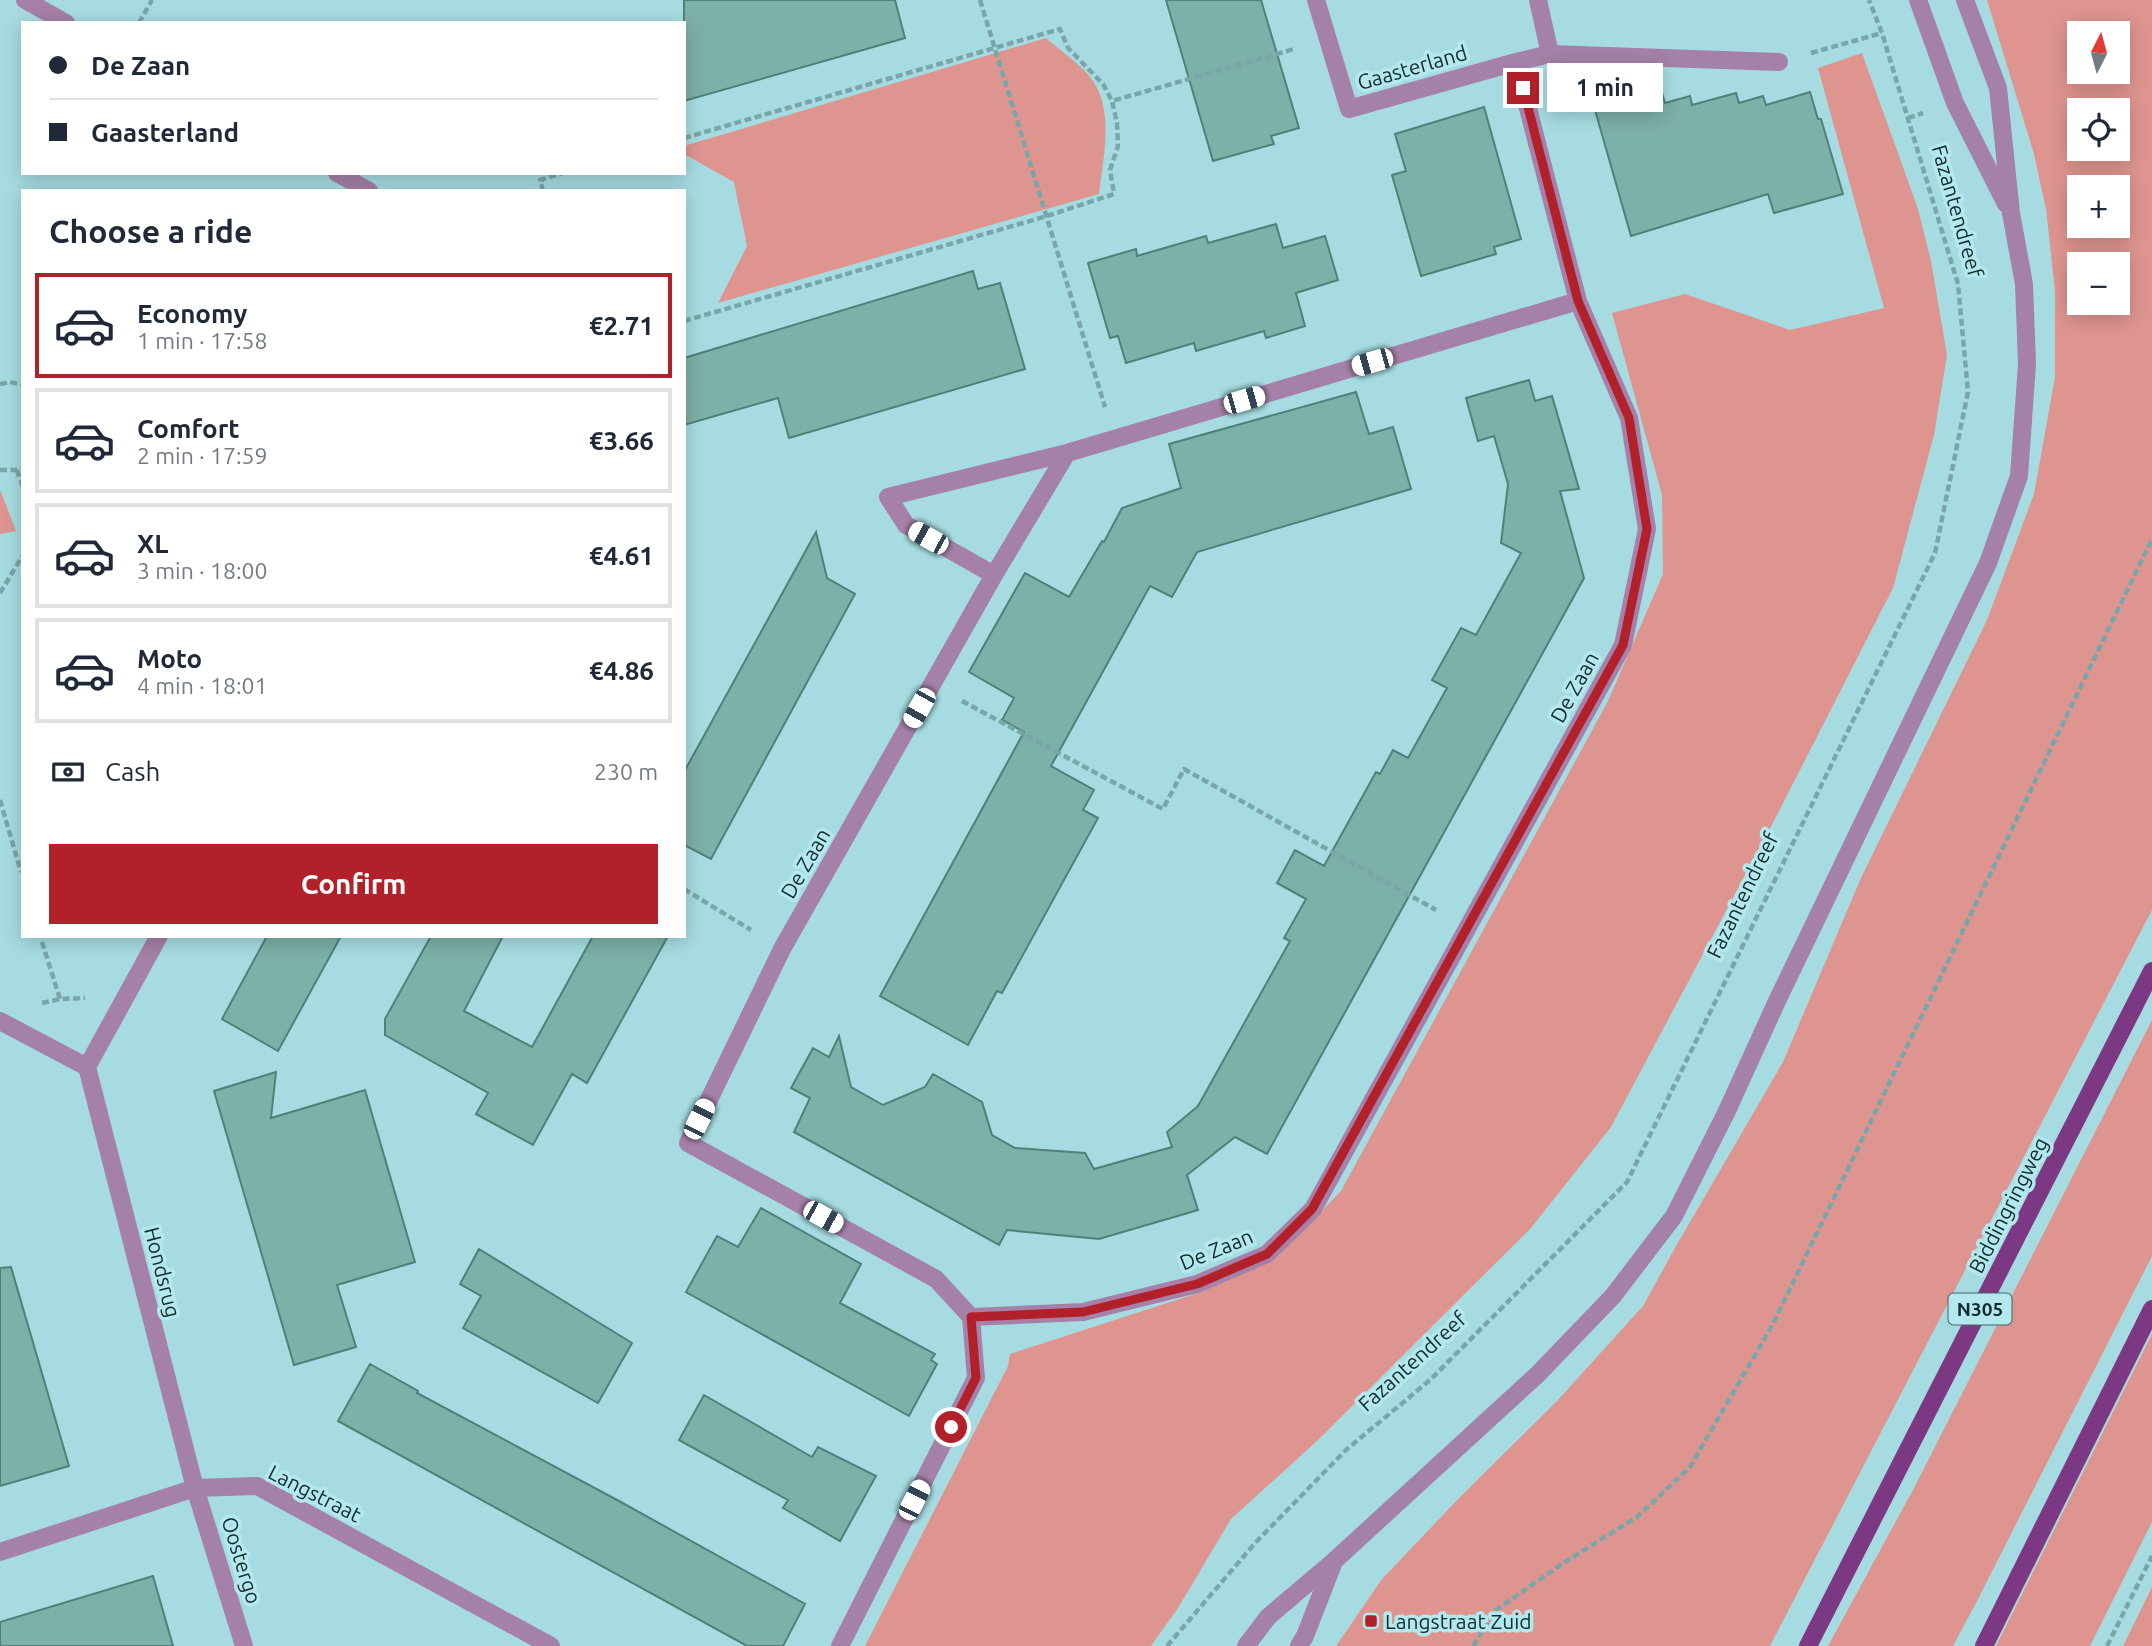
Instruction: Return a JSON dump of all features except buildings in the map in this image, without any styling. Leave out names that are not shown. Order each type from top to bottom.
[{"type":"main road","name":"Biddingringweg","points":[[1808,1646],[2152,971]]},
{"type":"main road","points":[[1983,1646],[2152,1309]]},
{"type":"street","points":[[25,0],[62,21]]},
{"type":"street","name":"Gaasterland","points":[[1316,0],[1349,108],[1550,54],[1779,62]]},
{"type":"street","points":[[1538,0],[1550,54]]},
{"type":"street","name":"Fazantendreef","points":[[1917,0],[1955,103],[2011,213]]},
{"type":"street","name":"Fazantendreef","points":[[1246,1646],[1268,1617],[1334,1561],[1537,1375],[1612,1296],[1674,1216],[1988,563],[2018,476],[2026,350],[2024,284],[2011,213],[1997,88],[1965,0]]},
{"type":"street","points":[[994,575],[906,525],[888,496],[1067,453],[1578,301],[1516,62]]},
{"type":"street","points":[[341,175],[365,189]]},
{"type":"street","name":"De Zaan","points":[[1067,453],[994,575],[782,949],[688,1143],[936,1279],[971,1317],[1083,1312],[1197,1284],[1267,1254],[1312,1209],[1623,645],[1647,529],[1629,418],[1578,301]]},
{"type":"street","points":[[7,1025],[87,1067],[158,938]]},
{"type":"street","name":"Hondsrug","points":[[87,1067],[195,1488]]},
{"type":"street","points":[[839,1646],[976,1378],[971,1317]]},
{"type":"street","name":"Langstraat","points":[[0,1552],[195,1488],[257,1486],[551,1646]]},
{"type":"street","name":"Oostergo","points":[[195,1488],[244,1646]]},
{"type":"street","name":"Fazantendreef","points":[[1299,1646],[1334,1561]]},
{"type":"path","points":[[140,21],[152,0]]},
{"type":"path","points":[[980,0],[1115,438]]},
{"type":"path","name":"Fazantendreef","points":[[1167,1646],[1256,1542],[1346,1450],[1430,1380],[1627,1182],[1935,553],[1968,392],[1958,284],[1882,33],[1869,0]]},
{"type":"path","points":[[686,137],[1060,29],[1068,48],[1103,84],[1112,101],[1118,146],[1110,170],[1114,194],[1047,216],[686,319]]},
{"type":"path","points":[[1779,62],[1882,33]]},
{"type":"path","points":[[1112,101],[1328,40]]},
{"type":"path","points":[[542,189],[540,180],[556,175]]},
{"type":"path","points":[[0,384],[10,382],[21,385]]},
{"type":"path","points":[[0,470],[20,469]]},
{"type":"path","points":[[1473,1646],[1496,1610],[1637,1517],[1690,1467],[1773,1324],[2152,539]]},
{"type":"path","points":[[0,593],[21,558]]},
{"type":"path","points":[[932,684],[1163,809],[1184,769],[1468,928]]},
{"type":"path","points":[[0,800],[21,872]]},
{"type":"path","points":[[686,890],[782,949]]},
{"type":"path","points":[[42,942],[60,999]]},
{"type":"path","points":[[7,1025],[34,1004],[60,999],[92,998],[120,1007]]},
{"type":"path","points":[[2107,1646],[2152,1556]]},
{"type":"shaded area","points":[[1987,0],[2152,0],[2152,910],[1770,1646],[1336,1646],[1382,1579],[1558,1400],[1643,1306],[1783,1062],[1861,878],[1987,620],[2034,494],[2055,377],[2055,291],[2046,209],[2034,154]]},
{"type":"shaded area","points":[[1046,38],[1091,78],[1103,105],[1106,134],[1099,194],[718,303],[747,246],[734,182],[686,155],[686,145]]},
{"type":"shaded area","points":[[1862,53],[1918,209],[1931,261],[1947,355],[1934,435],[1893,588],[1777,815],[1611,1127],[1531,1228],[1317,1441],[1231,1519],[1178,1608],[1151,1646],[865,1646],[1008,1366],[1010,1354],[1195,1294],[1276,1258],[1341,1191],[1608,701],[1663,574],[1662,495],[1612,313],[1685,294],[1790,330],[1884,308],[1818,68]]},
{"type":"shaded area","points":[[1,492],[16,531],[0,534]]},
{"type":"shaded area","points":[[2152,1020],[2152,1256],[1976,1603],[1953,1646],[1828,1646],[1914,1488]]},
{"type":"shaded area","points":[[2152,1334],[2152,1522],[2090,1646],[1996,1646]]},
{"type":"shaded area","points":[[2152,1587],[2152,1646],[2123,1646]]},
{"type":"place","name":"Langstraat Zuid","points":[[1371,1621]]},
{"type":"route","points":[[951,1427],[976,1378],[971,1317],[1083,1312],[1197,1284],[1267,1254],[1312,1209],[1623,645],[1647,529],[1629,418],[1578,301],[1523,88]]}]
